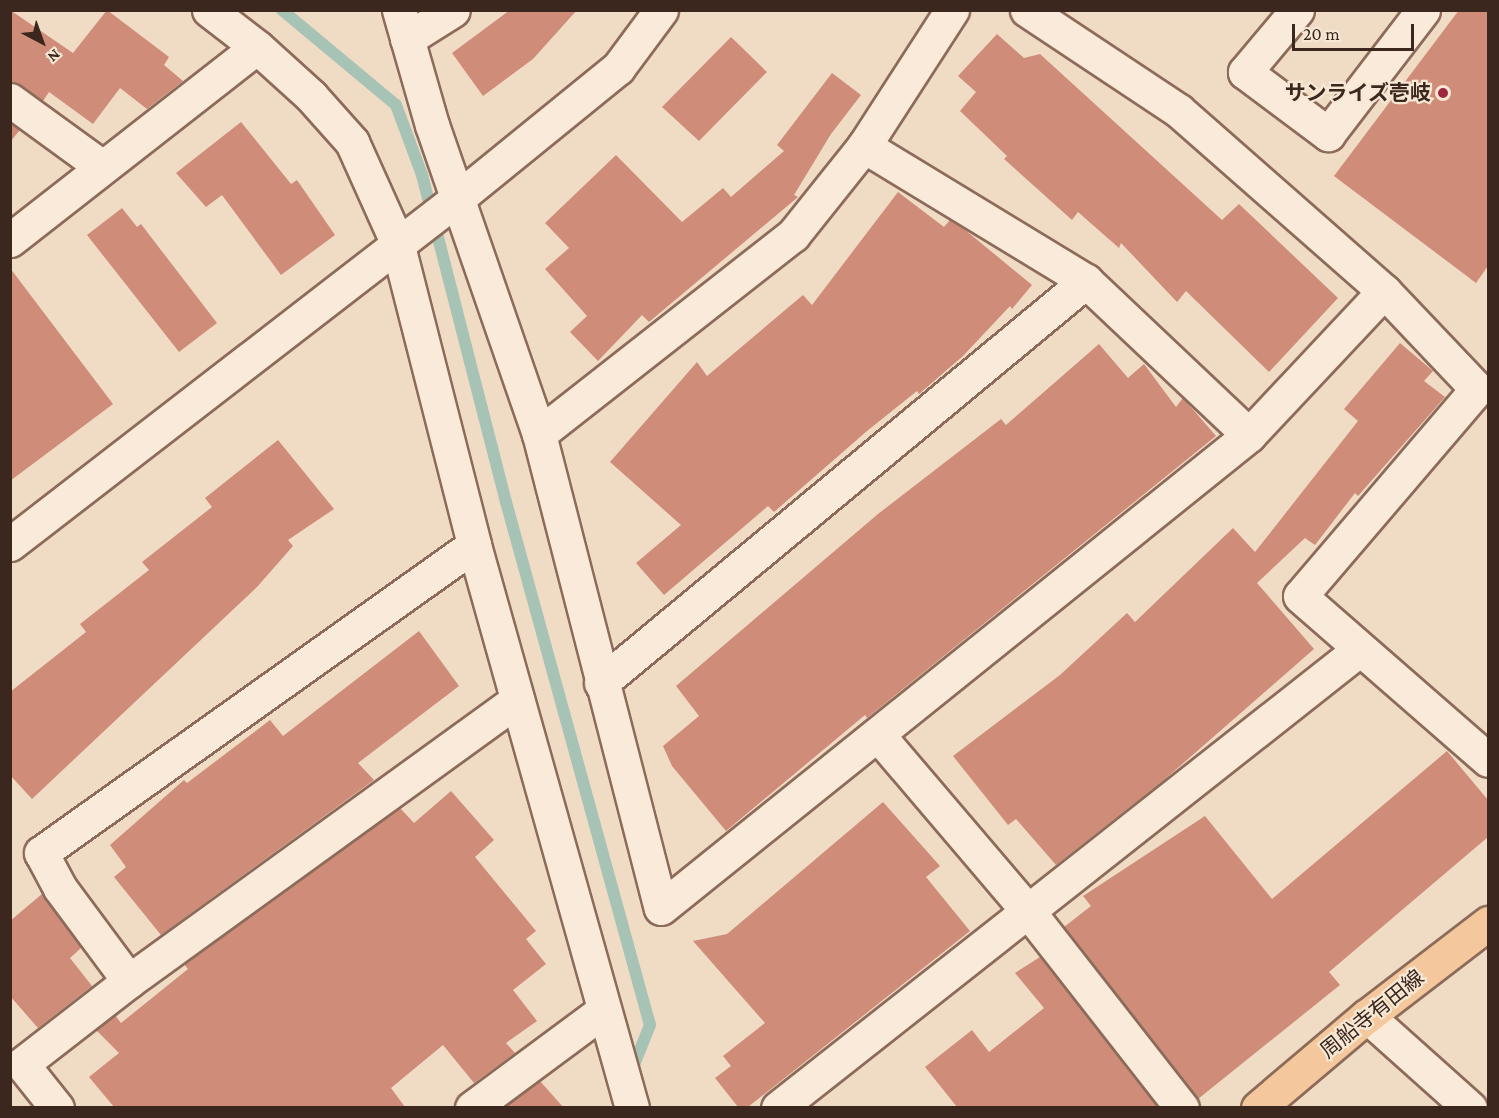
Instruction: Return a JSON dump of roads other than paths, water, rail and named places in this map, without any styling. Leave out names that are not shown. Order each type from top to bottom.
[{"type":"main road","name":"周船寺有田線","points":[[1258,1107],[1367,1016],[1488,923]]},
{"type":"street","points":[[209,10],[257,47],[311,96],[352,142],[397,242],[474,545],[632,1107]]},
{"type":"street","points":[[453,10],[403,25],[458,198],[539,435],[601,683],[661,908],[1249,435],[1384,291]]},
{"type":"street","points":[[10,544],[397,242],[458,198],[618,68],[661,10]]},
{"type":"street","points":[[539,435],[793,236],[864,146],[952,10]]},
{"type":"street","points":[[1027,10],[1179,111],[1384,291],[1477,389],[1300,596],[1488,760]]},
{"type":"street","points":[[1297,10],[1245,72],[1328,134],[1423,10]]},
{"type":"street","points":[[10,240],[101,166],[257,47]]},
{"type":"street","points":[[10,100],[101,166]]},
{"type":"street","points":[[864,146],[1086,280],[1249,435]]},
{"type":"street","points":[[601,683],[1086,280]]},
{"type":"street","points":[[129,981],[60,888],[41,853],[474,545]]},
{"type":"street","points":[[778,1107],[1360,649]]},
{"type":"street","points":[[57,1107],[22,1064],[129,981],[517,700]]},
{"type":"street","points":[[878,735],[1028,911],[1182,1107]]},
{"type":"street","points":[[472,1107],[604,1010]]},
{"type":"street","points":[[1367,1016],[1470,1107]]},
{"type":"waterway","points":[[282,10],[396,105],[422,175],[506,502],[650,1025],[630,1075]]},
{"type":"place","name":"サンライズ壱岐","points":[[1443,93]]}]
